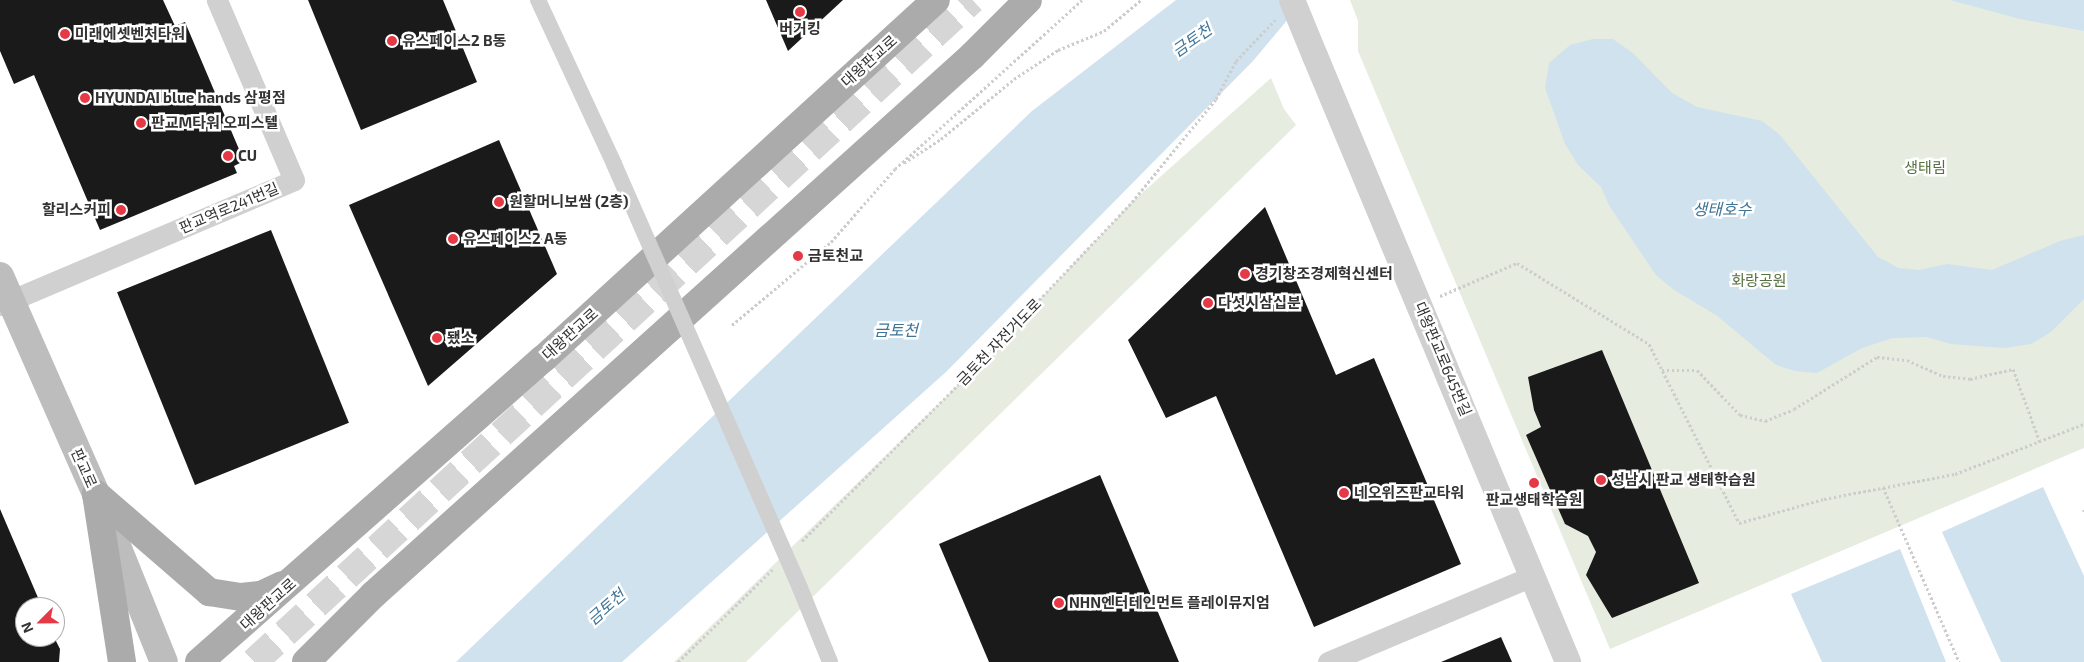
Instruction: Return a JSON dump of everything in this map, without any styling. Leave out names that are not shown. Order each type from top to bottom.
[{"type":"main road","name":"대왕판교로","points":[[198,662],[298,578],[543,359],[936,0]]},
{"type":"main road","points":[[306,662],[373,595],[972,56],[1028,0]]},
{"type":"main road","name":"판교로","points":[[0,276],[5,303],[96,494],[164,662]]},
{"type":"main road","points":[[96,494],[209,592],[224,596],[262,595],[298,578]]},
{"type":"main road","points":[[96,494],[122,662]]},
{"type":"main road","points":[[330,662],[373,595]]},
{"type":"street","name":"판교역로241번길","points":[[5,303],[294,180],[217,0]]},
{"type":"street","points":[[538,0],[614,164],[800,588],[830,662]]},
{"type":"street","name":"대왕판교로645번길","points":[[1287,7],[1316,56],[1568,662]]},
{"type":"street","points":[[1328,662],[1533,576]]},
{"type":"path","points":[[732,325],[831,242],[895,169],[1082,0]]},
{"type":"path","points":[[895,169],[941,139],[1014,79],[1058,50],[1104,31],[1141,0]]},
{"type":"path","name":"금토천 자전거도로","points":[[796,547],[967,376],[1132,202],[1216,99],[1236,61],[1287,7]]},
{"type":"path","points":[[1420,304],[1517,263],[1649,344],[1739,524],[1824,499],[1955,474],[2084,424]]},
{"type":"path","points":[[1662,370],[1697,370],[1740,415],[1765,421],[1794,409],[1877,357],[1907,360],[1943,376],[1970,379],[2013,369],[2040,442]]},
{"type":"path","points":[[1883,487],[1959,662]]},
{"type":"path","points":[[678,662],[776,566]]},
{"type":"green space","name":"화랑공원","points":[[1350,0],[2084,0],[2084,448],[1610,649],[1358,51],[1358,21]]},
{"type":"green space","points":[[1271,78],[1284,109],[1296,125],[746,662],[674,662],[967,376],[1132,202]]},
{"type":"water","name":"금토천","points":[[1176,0],[1304,0],[1253,61],[946,372],[622,662],[456,662],[1032,111]]},
{"type":"water","points":[[1950,0],[2084,0],[2084,31],[2020,19]]},
{"type":"water","name":"생태호수","points":[[1593,39],[1613,39],[1634,54],[1672,93],[1697,107],[1762,121],[1780,135],[1878,257],[1899,268],[1919,270],[1947,264],[1992,270],[2060,241],[2084,235],[2084,299],[2051,332],[2031,344],[2004,348],[1951,344],[1926,337],[1893,338],[1862,348],[1817,373],[1795,371],[1776,365],[1716,315],[1674,290],[1656,275],[1610,207],[1601,187],[1578,165],[1565,144],[1545,88],[1549,63],[1570,45]]},
{"type":"water","points":[[2043,487],[2084,576],[2084,662],[2001,662],[1942,532]]},
{"type":"water","points":[[1900,549],[1946,662],[1822,662],[1791,594]]},
{"type":"building","name":"판교M타워 오피스텔","points":[[0,0],[163,0],[175,26],[185,22],[244,161],[234,166],[237,173],[100,230],[34,75],[14,84],[0,51]]},
{"type":"building","name":"유스페이스2 B동","points":[[308,0],[443,0],[477,82],[361,130]]},
{"type":"building","points":[[766,0],[843,0],[788,51]]},
{"type":"building","name":"유스페이스2 A동","points":[[499,140],[557,274],[428,386],[349,205]]},
{"type":"building","points":[[1265,207],[1336,375],[1374,358],[1461,564],[1314,627],[1216,396],[1166,418],[1128,340]]},
{"type":"building","points":[[271,230],[349,423],[195,485],[117,292]]},
{"type":"building","name":"성남시 판교 생태학습원","points":[[1602,350],[1699,583],[1612,618],[1586,575],[1596,552],[1588,536],[1565,524],[1526,435],[1541,427],[1534,410],[1528,377]]},
{"type":"building","name":"NHN엔터테인먼트 플레이뮤지엄","points":[[1100,475],[1179,662],[989,662],[939,544]]},
{"type":"building","points":[[0,509],[38,597],[15,597],[15,647],[59,647],[60,649],[59,662],[0,662]]},
{"type":"building","points":[[1501,637],[1512,662],[1441,662]]},
{"type":"tunnel","points":[[254,662],[972,0]]},
{"type":"place","name":"버거킹","points":[[800,12]]},
{"type":"place","name":"미래에셋벤처타워","points":[[65,34]]},
{"type":"place","name":"유스페이스2 B동","points":[[392,41]]},
{"type":"place","name":"HYUNDAI blue hands 삼평점","points":[[85,98]]},
{"type":"place","name":"판교M타워 오피스텔","points":[[141,123]]},
{"type":"place","name":"CU","points":[[228,156]]},
{"type":"place","name":"원할머니보쌈 (2층)","points":[[499,202]]},
{"type":"place","name":"할리스커피","points":[[121,210]]},
{"type":"place","name":"유스페이스2 A동","points":[[453,239]]},
{"type":"place","name":"금토천교","points":[[798,256]]},
{"type":"place","name":"경기창조경제혁신센터","points":[[1245,274]]},
{"type":"place","name":"다섯시삼십분","points":[[1208,303]]},
{"type":"place","name":"됐소","points":[[437,338]]},
{"type":"place","name":"성남시 판교 생태학습원","points":[[1601,480]]},
{"type":"place","name":"판교생태학습원","points":[[1534,483]]},
{"type":"place","name":"네오위즈판교타워","points":[[1344,493]]},
{"type":"place","name":"NHN엔터테인먼트 플레이뮤지엄","points":[[1059,603]]},
{"type":"park label","name":"생태림","points":[[1925,168]]}]
